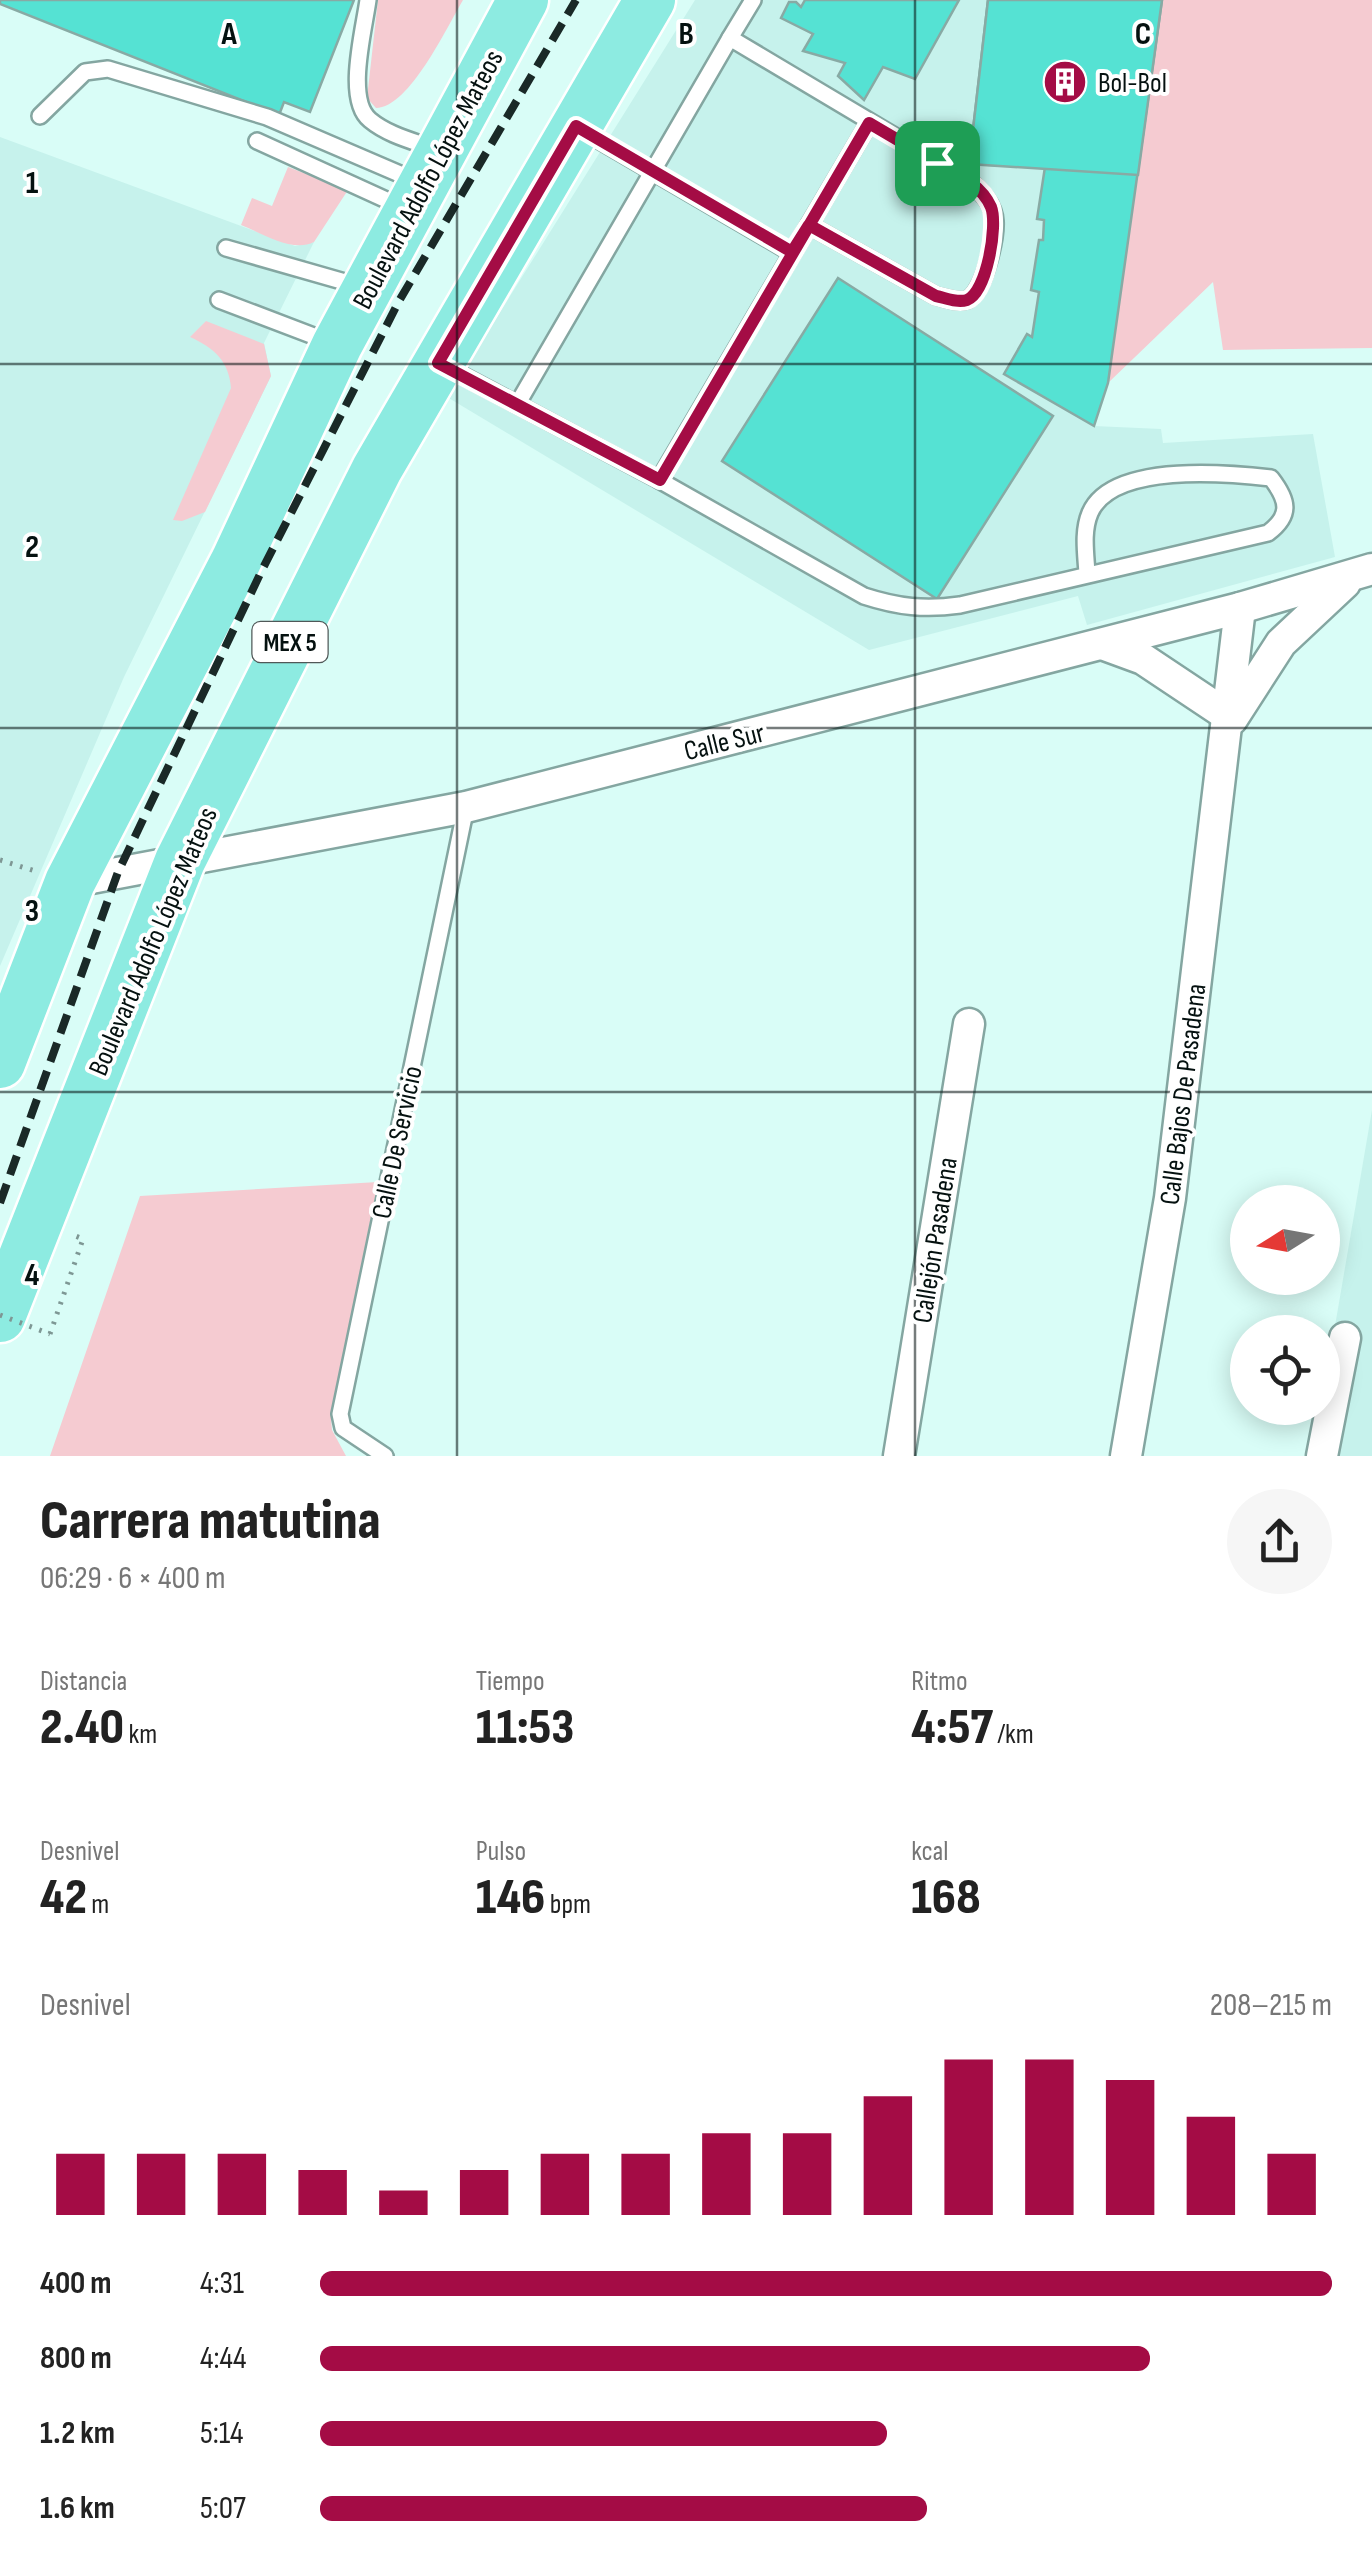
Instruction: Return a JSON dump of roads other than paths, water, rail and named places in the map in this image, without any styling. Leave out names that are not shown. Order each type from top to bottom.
[{"type":"main road","name":"Boulevard Adolfo López Mateos","points":[[0,1063],[70,882],[236,561],[337,345],[522,0]]},
{"type":"main road","name":"Boulevard Adolfo López Mateos","points":[[0,1316],[180,861],[377,469],[650,0]]},
{"type":"street","name":"Calle Sur","points":[[70,882],[466,807],[1240,608],[1363,572]]},
{"type":"street","name":"Calle Bajos De Pasadena","points":[[1226,723],[1281,642],[1308,614],[1363,572]]},
{"type":"street","name":"Calle Bajos De Pasadena","points":[[1126,1456],[1170,1198],[1240,608]]},
{"type":"street","points":[[1102,644],[1142,659],[1226,723]]},
{"type":"street","name":"Callejón Pasadena","points":[[899,1456],[969,1024]]},
{"type":"street","points":[[1322,1456],[1345,1338]]},
{"type":"lane","points":[[368,0],[356,87],[358,104],[367,118],[387,131],[425,182]]},
{"type":"lane","points":[[518,403],[753,0]]},
{"type":"lane","points":[[730,38],[970,181],[990,205],[995,221],[982,285],[968,300],[959,301],[936,296],[809,225]]},
{"type":"lane","points":[[40,116],[85,72],[108,70],[268,117],[425,182]]},
{"type":"lane","points":[[660,480],[869,123]]},
{"type":"lane","points":[[576,126],[792,252]]},
{"type":"lane","points":[[257,141],[425,182]]},
{"type":"lane","points":[[226,248],[368,289]]},
{"type":"lane","points":[[219,300],[337,345]]},
{"type":"lane","points":[[438,363],[660,480],[864,596],[897,606],[928,610],[960,605],[1268,533],[1282,522],[1283,493],[1271,478],[1210,471],[1159,476],[1123,485],[1091,509],[1085,528],[1088,574]]},
{"type":"lane","name":"Calle De Servicio","points":[[385,1456],[343,1428],[340,1414],[466,807]]},
{"type":"railway","points":[[0,1203],[118,872],[262,570],[399,301],[576,0]]},
{"type":"place","name":"Bol-Bol","points":[[1065,82]]}]
